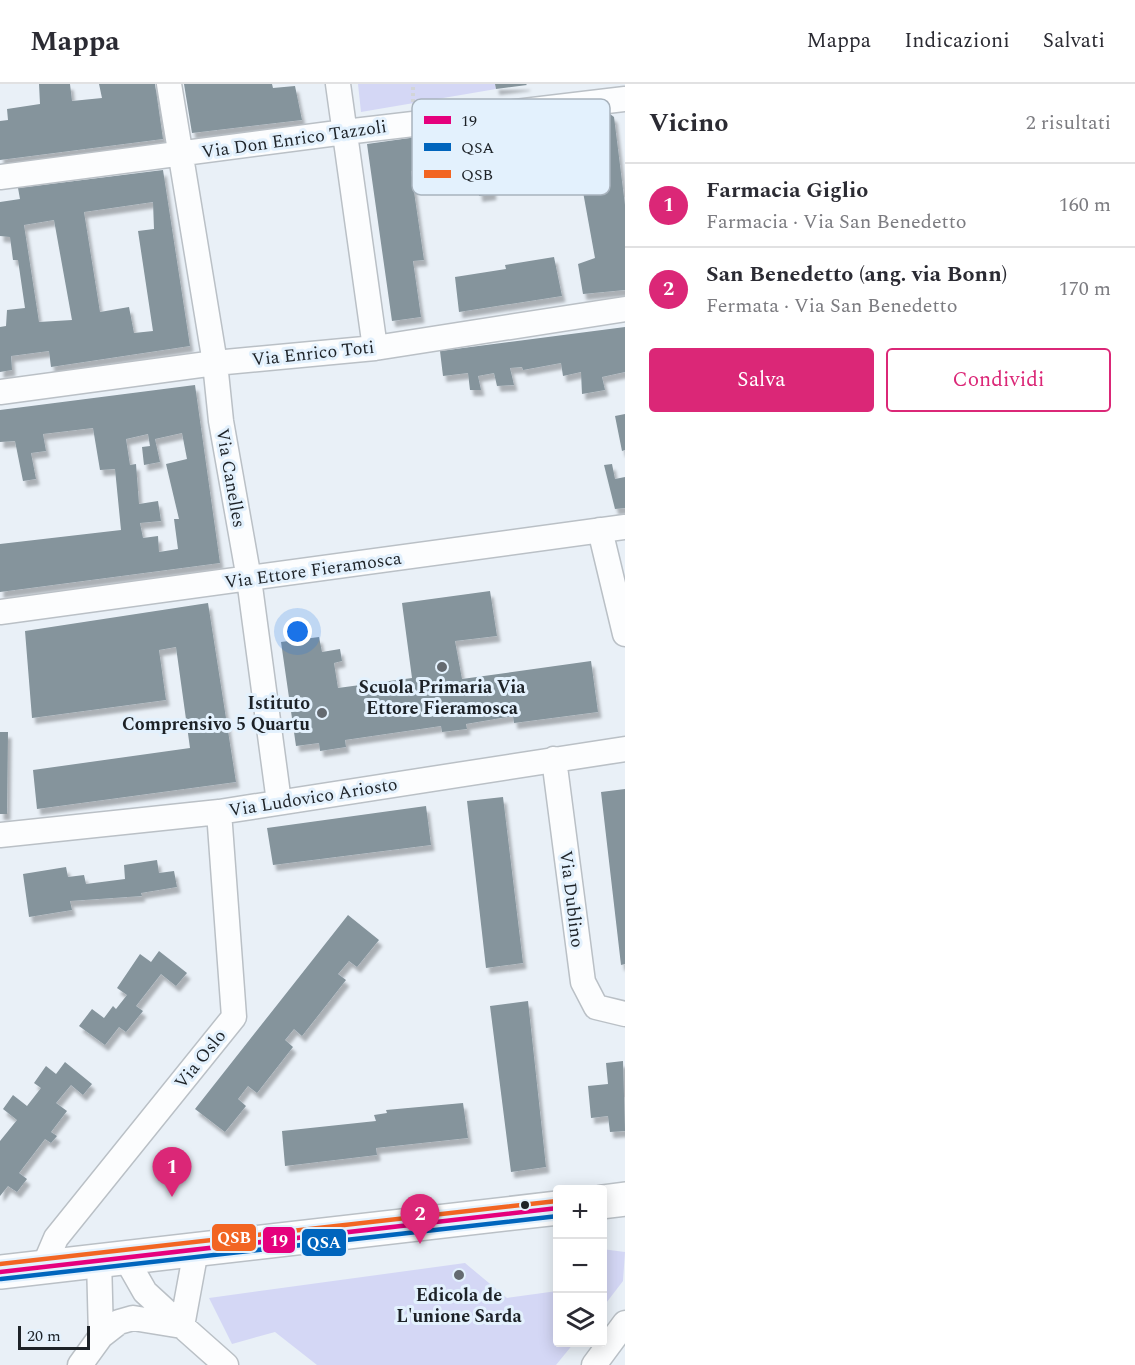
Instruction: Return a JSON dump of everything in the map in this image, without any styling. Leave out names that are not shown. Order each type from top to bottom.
[{"type":"main road","points":[[607,1201],[625,1199]]},
{"type":"main road","points":[[0,1272],[553,1209]]},
{"type":"street","name":"Via Canelles","points":[[169,84],[215,363],[221,420],[249,579],[279,802]]},
{"type":"street","points":[[338,84],[375,348]]},
{"type":"street","name":"Via Don Enrico Tazzoli","points":[[610,101],[625,99]]},
{"type":"street","name":"Via Don Enrico Tazzoli","points":[[0,177],[412,124]]},
{"type":"street","name":"Via Enrico Toti","points":[[0,392],[215,363],[375,348],[625,309]]},
{"type":"street","name":"Via Ettore Fieramosca","points":[[0,612],[625,527]]},
{"type":"street","points":[[600,530],[625,634]]},
{"type":"street","name":"Via Ludovico Ariosto","points":[[0,835],[219,812],[625,749]]},
{"type":"street","name":"Via Dublino","points":[[554,759],[583,982],[597,1007],[625,1014]]},
{"type":"street","name":"Via Oslo","points":[[44,1266],[56,1238],[234,1017],[219,812]]},
{"type":"street","points":[[182,1326],[196,1250]]},
{"type":"street","points":[[112,1258],[145,1292],[226,1365]]},
{"type":"street","points":[[101,1336],[112,1258]]},
{"type":"street","points":[[80,1365],[101,1336],[119,1322],[133,1318],[182,1326]]},
{"type":"street","points":[[594,1365],[625,1323]]},
{"type":"shaded area","points":[[358,84],[495,84],[496,89],[437,99],[412,99],[412,103],[361,112]]},
{"type":"shaded area","points":[[607,1250],[625,1252],[623,1281],[607,1302]]},
{"type":"shaded area","points":[[465,1263],[507,1298],[553,1292],[553,1347],[571,1347],[556,1365],[317,1365],[275,1332],[232,1344],[209,1298]]},
{"type":"building","points":[[39,84],[70,84],[72,101],[102,98],[99,84],[155,84],[163,139],[0,160],[0,121],[8,120],[7,109],[40,104]]},
{"type":"building","points":[[184,84],[272,84],[273,88],[295,86],[302,120],[192,133]]},
{"type":"building","points":[[495,84],[526,84],[527,85],[496,89]]},
{"type":"building","points":[[610,114],[614,117],[625,205],[625,290],[583,294],[578,264],[595,258],[584,195],[610,195]]},
{"type":"building","points":[[412,138],[412,195],[415,195],[424,260],[413,261],[421,317],[392,321],[367,144]]},
{"type":"building","points":[[163,170],[190,346],[51,367],[49,351],[11,356],[12,370],[0,372],[0,327],[6,326],[7,310],[25,308],[18,260],[13,260],[10,237],[0,236],[0,202],[20,199],[18,188]],"holes":[[[153,202],[154,229],[138,231],[153,331],[134,333],[129,307],[100,312],[84,212]],[[54,220],[72,320],[39,322],[24,225]]]},
{"type":"building","points":[[554,257],[562,296],[459,312],[455,277],[506,269],[505,265]]},
{"type":"building","points":[[625,327],[625,372],[602,377],[605,390],[582,394],[581,372],[563,376],[561,363],[523,370],[522,367],[510,368],[514,385],[497,386],[494,373],[478,376],[481,390],[470,390],[468,373],[443,376],[440,351]]},
{"type":"building","points":[[195,385],[220,563],[0,592],[0,544],[121,530],[115,469],[100,470],[93,428],[43,434],[46,451],[31,453],[36,479],[23,481],[15,441],[0,442],[0,410]],"holes":[[[182,433],[187,459],[166,464],[179,519],[174,519],[178,549],[159,552],[158,536],[143,538],[140,523],[161,521],[158,501],[139,504],[136,464],[130,465],[126,439],[148,434],[150,446],[142,447],[144,465],[160,462],[155,439]]]},
{"type":"building","points":[[625,414],[625,450],[622,451],[615,416]]},
{"type":"building","points":[[612,464],[615,479],[625,477],[625,508],[615,509],[604,465]]},
{"type":"building","points":[[490,591],[497,636],[455,641],[462,679],[591,661],[598,712],[514,723],[513,716],[466,724],[467,729],[442,732],[441,726],[345,740],[346,747],[320,751],[319,743],[296,746],[281,642],[319,637],[322,652],[340,649],[342,661],[334,663],[338,688],[412,678],[402,603]]},
{"type":"building","points":[[208,603],[236,782],[37,809],[33,770],[190,748],[176,647],[159,650],[166,700],[32,718],[25,631]]},
{"type":"building","points":[[0,732],[8,732],[7,814],[0,814]]},
{"type":"building","points":[[625,789],[625,964],[621,965],[601,792]]},
{"type":"building","points":[[503,797],[523,963],[486,968],[467,801]]},
{"type":"building","points":[[426,806],[431,845],[273,865],[267,828]]},
{"type":"building","points":[[157,860],[159,873],[174,871],[177,887],[141,893],[142,896],[70,901],[72,910],[29,917],[23,874],[66,867],[68,877],[84,875],[86,884],[125,879],[124,865]]},
{"type":"building","points":[[348,915],[379,940],[357,967],[349,961],[338,974],[346,980],[302,1036],[294,1029],[285,1040],[293,1047],[257,1093],[248,1086],[238,1099],[246,1106],[225,1132],[195,1109]]},
{"type":"building","points":[[159,951],[187,973],[176,986],[161,974],[136,1006],[143,1011],[126,1032],[119,1027],[105,1045],[79,1026],[92,1009],[104,1018],[113,1006],[116,1009],[127,995],[117,988],[140,954],[151,962]]},
{"type":"building","points":[[528,1001],[546,1167],[511,1172],[490,1006]]},
{"type":"building","points":[[623,1061],[625,1131],[610,1132],[608,1116],[591,1118],[588,1086],[608,1084],[606,1063]]},
{"type":"building","points":[[65,1062],[92,1084],[83,1095],[71,1085],[56,1103],[67,1111],[51,1132],[57,1136],[51,1143],[45,1139],[19,1173],[27,1179],[17,1192],[8,1186],[0,1196],[0,1141],[17,1120],[3,1109],[13,1095],[27,1106],[41,1088],[34,1083],[46,1066],[56,1074]]},
{"type":"building","points":[[463,1103],[468,1138],[376,1148],[377,1155],[285,1166],[282,1131],[376,1121],[374,1115],[387,1113],[386,1110]]},
{"type":"transit line","name":"QSB","points":[[0,1264],[553,1201]]},
{"type":"transit line","name":"19","points":[[0,1272],[553,1209]]},
{"type":"transit line","name":"QSA","points":[[1,1279],[553,1217]]},
{"type":"place","name":"Scuola Primaria Via Ettore Fieramosca","points":[[442,667]]},
{"type":"place","name":"Istituto Comprensivo 5 Quartu","points":[[322,713]]},
{"type":"place","name":"Farmacia Giglio","points":[[172,1197]]},
{"type":"place","name":"San Benedetto (ang. via Bonn)","points":[[420,1244]]},
{"type":"place","name":"Edicola de L'unione Sarda","points":[[459,1275]]}]
